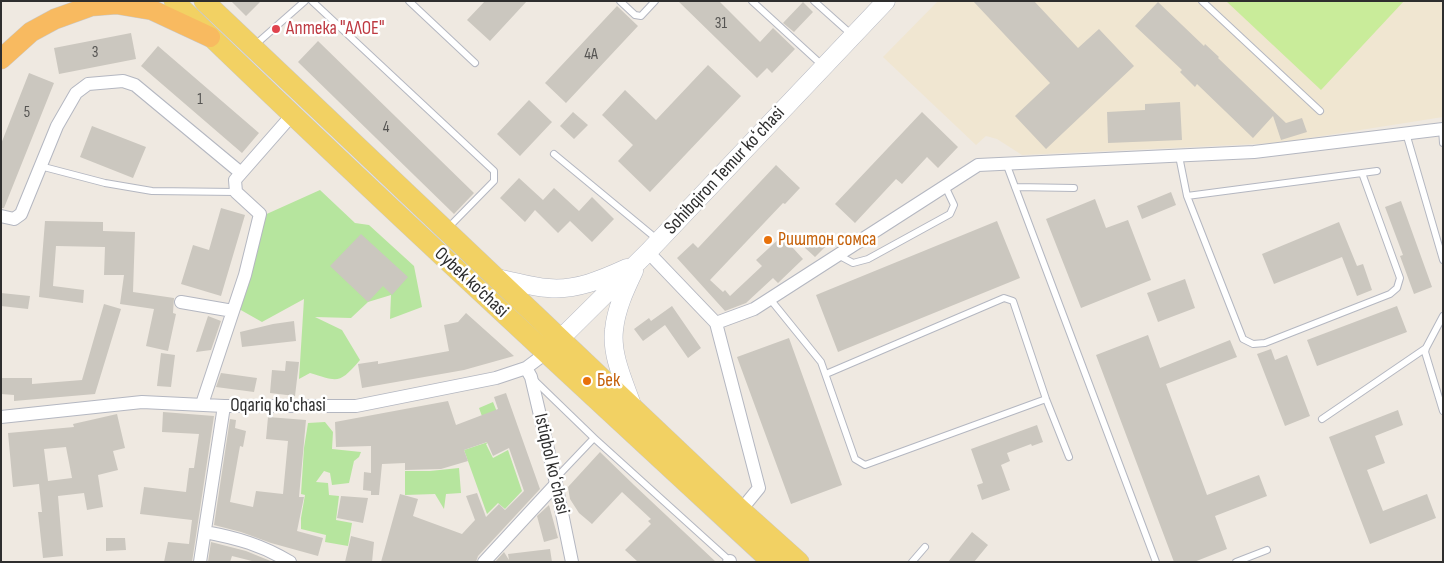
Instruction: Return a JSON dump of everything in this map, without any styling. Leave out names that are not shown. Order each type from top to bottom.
[{"type":"highway","points":[[1,59],[31,32],[55,19],[92,6],[116,4],[152,10],[210,37]]},
{"type":"main road","name":"Oybek ko‘chasi","points":[[174,1],[292,116],[772,562]]},
{"type":"main road","name":"Oybek ko‘chasi","points":[[204,1],[741,510],[799,562]]},
{"type":"main road","name":"Sohibqiron Temur koʻchasi","points":[[546,353],[648,252],[886,1]]},
{"type":"main road","points":[[498,278],[548,288],[573,287],[603,278],[648,252]]},
{"type":"main road","points":[[632,405],[616,358],[614,331],[621,300],[648,252]]},
{"type":"street","points":[[1,216],[14,219],[21,214],[57,126],[76,93],[88,84],[122,81],[135,85],[241,173]]},
{"type":"street","points":[[202,404],[246,275],[260,214],[236,192],[235,180],[292,116]]},
{"type":"street","points":[[716,323],[754,309],[978,164],[1254,152],[1442,129]]},
{"type":"street","points":[[648,252],[716,323],[759,488],[741,510]]},
{"type":"street","points":[[181,302],[233,311]]},
{"type":"street","name":"Oqariq ko'chasi","points":[[1,417],[142,402],[224,406],[356,406],[529,372],[546,353]]},
{"type":"street","name":"Istiqbol koʻchasi","points":[[529,372],[556,481],[572,562]]},
{"type":"street","points":[[200,562],[224,406]]},
{"type":"street","points":[[484,562],[556,481]]},
{"type":"street","points":[[205,532],[252,542],[290,562]]},
{"type":"lane","points":[[252,48],[305,1]]},
{"type":"lane","points":[[312,1],[494,171],[494,181],[447,230]]},
{"type":"lane","points":[[620,1],[635,15],[641,16],[655,1]]},
{"type":"lane","points":[[752,1],[824,67]]},
{"type":"lane","points":[[814,1],[853,36]]},
{"type":"lane","points":[[1202,1],[1320,112]]},
{"type":"lane","points":[[411,2],[474,63]]},
{"type":"lane","points":[[1442,129],[1443,143]]},
{"type":"lane","points":[[1406,133],[1443,260]]},
{"type":"lane","points":[[554,154],[648,252]]},
{"type":"lane","points":[[1179,156],[1187,196],[1243,339],[1253,344],[1265,343],[1390,294],[1397,288],[1400,278],[1362,173]]},
{"type":"lane","points":[[1006,163],[1156,562]]},
{"type":"lane","points":[[40,166],[104,184],[152,191],[236,192]]},
{"type":"lane","points":[[1187,196],[1377,171]]},
{"type":"lane","points":[[838,255],[853,263],[868,259],[950,214],[954,205],[945,186]]},
{"type":"lane","points":[[1015,187],[1074,188]]},
{"type":"lane","points":[[826,374],[1004,298],[1013,301],[1046,399],[1070,457]]},
{"type":"lane","points":[[770,299],[821,362],[855,459],[865,464],[1046,399]]},
{"type":"lane","points":[[1443,316],[1425,352],[1443,411]]},
{"type":"lane","points":[[1322,419],[1426,348]]},
{"type":"lane","points":[[529,372],[594,438],[730,561]]},
{"type":"lane","points":[[556,481],[594,438]]},
{"type":"lane","points":[[912,562],[925,547]]},
{"type":"lane","points":[[1236,562],[1267,550]]},
{"type":"shaded area","points":[[938,1],[1443,1],[1443,117],[1278,143],[1022,155],[997,139],[986,136],[976,145],[883,57]]},
{"type":"green space","points":[[1226,1],[1404,1],[1321,90]]},
{"type":"green space","points":[[320,190],[355,223],[369,225],[414,266],[422,307],[390,319],[391,295],[368,302],[351,318],[315,317],[342,330],[360,360],[343,377],[338,379],[310,373],[299,379],[304,299],[262,322],[239,309],[260,217]]},
{"type":"green space","points":[[493,402],[502,424],[499,437],[486,444],[493,458],[508,450],[522,491],[505,509],[498,503],[487,514],[464,450],[491,441],[479,408]]},
{"type":"green space","points":[[325,422],[333,432],[332,449],[361,452],[354,461],[349,483],[332,485],[330,473],[324,471],[316,482],[328,483],[329,495],[339,496],[336,520],[352,523],[348,546],[325,542],[326,535],[301,529],[305,495],[301,494],[304,448],[308,423]]},
{"type":"green space","points":[[459,468],[461,493],[446,494],[444,509],[435,494],[405,495],[405,471]]},
{"type":"building","points":[[231,1],[261,1],[246,16]]},
{"type":"building","points":[[485,1],[527,1],[490,41],[467,20]]},
{"type":"building","points":[[678,1],[719,1],[760,42],[773,28],[795,49],[772,73],[767,68],[757,78]]},
{"type":"building","points":[[973,1],[1034,1],[1078,48],[1099,29],[1134,66],[1046,149],[1015,116],[1050,83]]},
{"type":"building","points":[[803,2],[813,12],[794,32],[783,23]]},
{"type":"building","points":[[1158,2],[1204,46],[1205,44],[1219,57],[1286,123],[1302,118],[1307,132],[1281,140],[1273,116],[1253,138],[1197,84],[1195,87],[1180,72],[1182,70],[1135,26]]},
{"type":"building","points":[[617,6],[638,26],[566,103],[545,83]]},
{"type":"building","points":[[131,33],[136,59],[59,74],[54,48]]},
{"type":"building","points":[[318,41],[474,193],[454,214],[298,62]]},
{"type":"building","points":[[158,46],[259,133],[242,153],[141,66]]},
{"type":"building","points":[[708,65],[741,96],[650,192],[618,161],[633,145],[602,115],[625,90],[656,120]]},
{"type":"building","points":[[29,73],[54,83],[4,208],[1,208],[1,144]]},
{"type":"building","points":[[529,100],[552,122],[520,156],[497,134]]},
{"type":"building","points":[[1180,102],[1182,140],[1108,143],[1107,112],[1145,110],[1145,104]]},
{"type":"building","points":[[573,112],[588,125],[574,139],[560,126]]},
{"type":"building","points":[[922,112],[958,147],[938,168],[927,157],[902,184],[896,179],[855,223],[835,204]]},
{"type":"building","points":[[92,126],[146,147],[133,178],[80,157]]},
{"type":"building","points":[[776,165],[800,188],[785,204],[783,203],[710,280],[723,292],[725,290],[730,296],[762,266],[756,260],[782,236],[803,259],[778,283],[773,278],[746,303],[725,311],[677,258],[693,243],[698,248]]},
{"type":"building","points":[[519,178],[543,200],[554,188],[579,211],[592,197],[614,219],[592,242],[570,221],[558,233],[535,210],[525,222],[500,198]]},
{"type":"building","points":[[1171,192],[1176,205],[1142,219],[1137,206]]},
{"type":"building","points":[[1095,199],[1106,228],[1128,220],[1151,280],[1081,308],[1046,219]]},
{"type":"building","points":[[1401,201],[1432,287],[1414,294],[1400,256],[1403,255],[1385,207]]},
{"type":"building","points":[[221,208],[245,215],[221,296],[181,284],[193,245],[209,250]]},
{"type":"building","points":[[45,221],[103,222],[103,231],[135,232],[133,292],[174,298],[173,313],[176,314],[168,351],[146,346],[154,309],[120,304],[124,275],[104,275],[105,247],[56,246],[53,286],[84,290],[83,303],[39,297]]},
{"type":"building","points":[[997,221],[1020,278],[838,352],[816,295]]},
{"type":"building","points":[[1339,222],[1357,266],[1363,264],[1372,290],[1357,296],[1342,257],[1274,284],[1262,254]]},
{"type":"building","points":[[361,234],[408,277],[392,295],[383,286],[368,302],[330,266]]},
{"type":"building","points":[[814,235],[825,247],[815,257],[803,246]]},
{"type":"building","points":[[1185,279],[1195,308],[1158,322],[1147,293]]},
{"type":"building","points":[[1,293],[30,296],[28,309],[1,306]]},
{"type":"building","points":[[104,304],[121,309],[95,394],[14,401],[14,395],[1,394],[1,378],[32,378],[32,384],[82,380]]},
{"type":"building","points":[[672,306],[701,348],[688,358],[665,325],[643,341],[634,329],[649,318],[651,321]]},
{"type":"building","points":[[1397,306],[1407,332],[1317,366],[1307,340]]},
{"type":"building","points":[[466,313],[514,356],[464,370],[362,388],[358,364],[378,361],[378,364],[449,351],[444,325],[458,322]]},
{"type":"building","points":[[208,316],[221,321],[211,350],[196,352]]},
{"type":"building","points":[[294,321],[296,341],[242,347],[240,332]]},
{"type":"building","points":[[1148,335],[1160,368],[1230,340],[1237,357],[1166,384],[1207,495],[1259,475],[1267,496],[1215,516],[1227,549],[1194,562],[1174,562],[1096,355]]},
{"type":"building","points":[[789,338],[842,485],[791,504],[737,357]]},
{"type":"building","points":[[1271,349],[1275,360],[1287,355],[1310,416],[1285,426],[1257,354]]},
{"type":"building","points":[[161,353],[175,355],[171,387],[157,386]]},
{"type":"building","points":[[286,361],[299,362],[295,396],[270,393],[272,370],[285,371]]},
{"type":"building","points":[[221,373],[257,378],[254,392],[216,387]]},
{"type":"building","points":[[506,393],[540,489],[478,556],[476,562],[381,562],[400,494],[418,499],[413,516],[462,534],[475,520],[466,496],[477,493],[486,517],[499,504],[505,510],[524,491],[509,448],[493,456],[487,442],[464,450],[468,461],[441,469],[405,470],[405,463],[382,464],[379,495],[371,495],[371,491],[363,490],[364,472],[371,473],[371,446],[336,447],[335,422],[448,401],[456,425],[498,409],[494,397]]},
{"type":"building","points":[[1398,410],[1403,425],[1375,436],[1385,463],[1367,470],[1383,511],[1427,494],[1436,518],[1370,544],[1329,437]]},
{"type":"building","points":[[163,412],[214,416],[192,562],[164,562],[168,542],[189,544],[192,520],[140,514],[144,487],[186,492],[189,468],[194,468],[199,434],[162,432]]},
{"type":"building","points":[[117,414],[125,448],[113,451],[118,470],[98,475],[103,507],[87,510],[84,493],[58,496],[63,556],[43,558],[38,512],[42,512],[39,484],[13,487],[8,433],[74,427],[73,424]],"holes":[[[66,447],[72,478],[48,481],[44,449]]]},
{"type":"building","points":[[268,417],[306,420],[299,497],[304,497],[297,531],[323,538],[318,556],[214,525],[230,419],[236,420],[235,428],[246,431],[243,447],[240,446],[230,502],[253,507],[256,491],[283,494],[288,441],[266,439]]},
{"type":"building","points":[[1037,425],[1043,442],[1032,446],[1031,444],[1007,453],[1010,461],[1001,465],[1010,490],[982,500],[977,485],[983,483],[971,449]]},
{"type":"building","points":[[600,452],[716,562],[638,562],[625,550],[651,524],[648,521],[651,519],[622,492],[592,524],[579,513],[570,499],[568,487]]},
{"type":"building","points":[[341,496],[368,498],[363,523],[337,518]]},
{"type":"building","points":[[549,505],[558,538],[544,542],[537,516]]},
{"type":"building","points":[[972,532],[988,545],[974,562],[948,562]]},
{"type":"building","points":[[351,536],[374,542],[372,562],[345,562]]},
{"type":"building","points":[[106,538],[125,538],[126,550],[106,551]]},
{"type":"building","points":[[211,542],[246,551],[273,562],[256,562],[232,556],[230,562],[208,562]]},
{"type":"building","points":[[550,549],[552,562],[495,562],[504,552],[509,560],[508,554]]},
{"type":"place","name":"Аптека \"АЛОЕ\"","points":[[276,29]]},
{"type":"place","name":"Риштон сомса","points":[[768,240]]},
{"type":"place","name":"Бек","points":[[587,381]]}]
